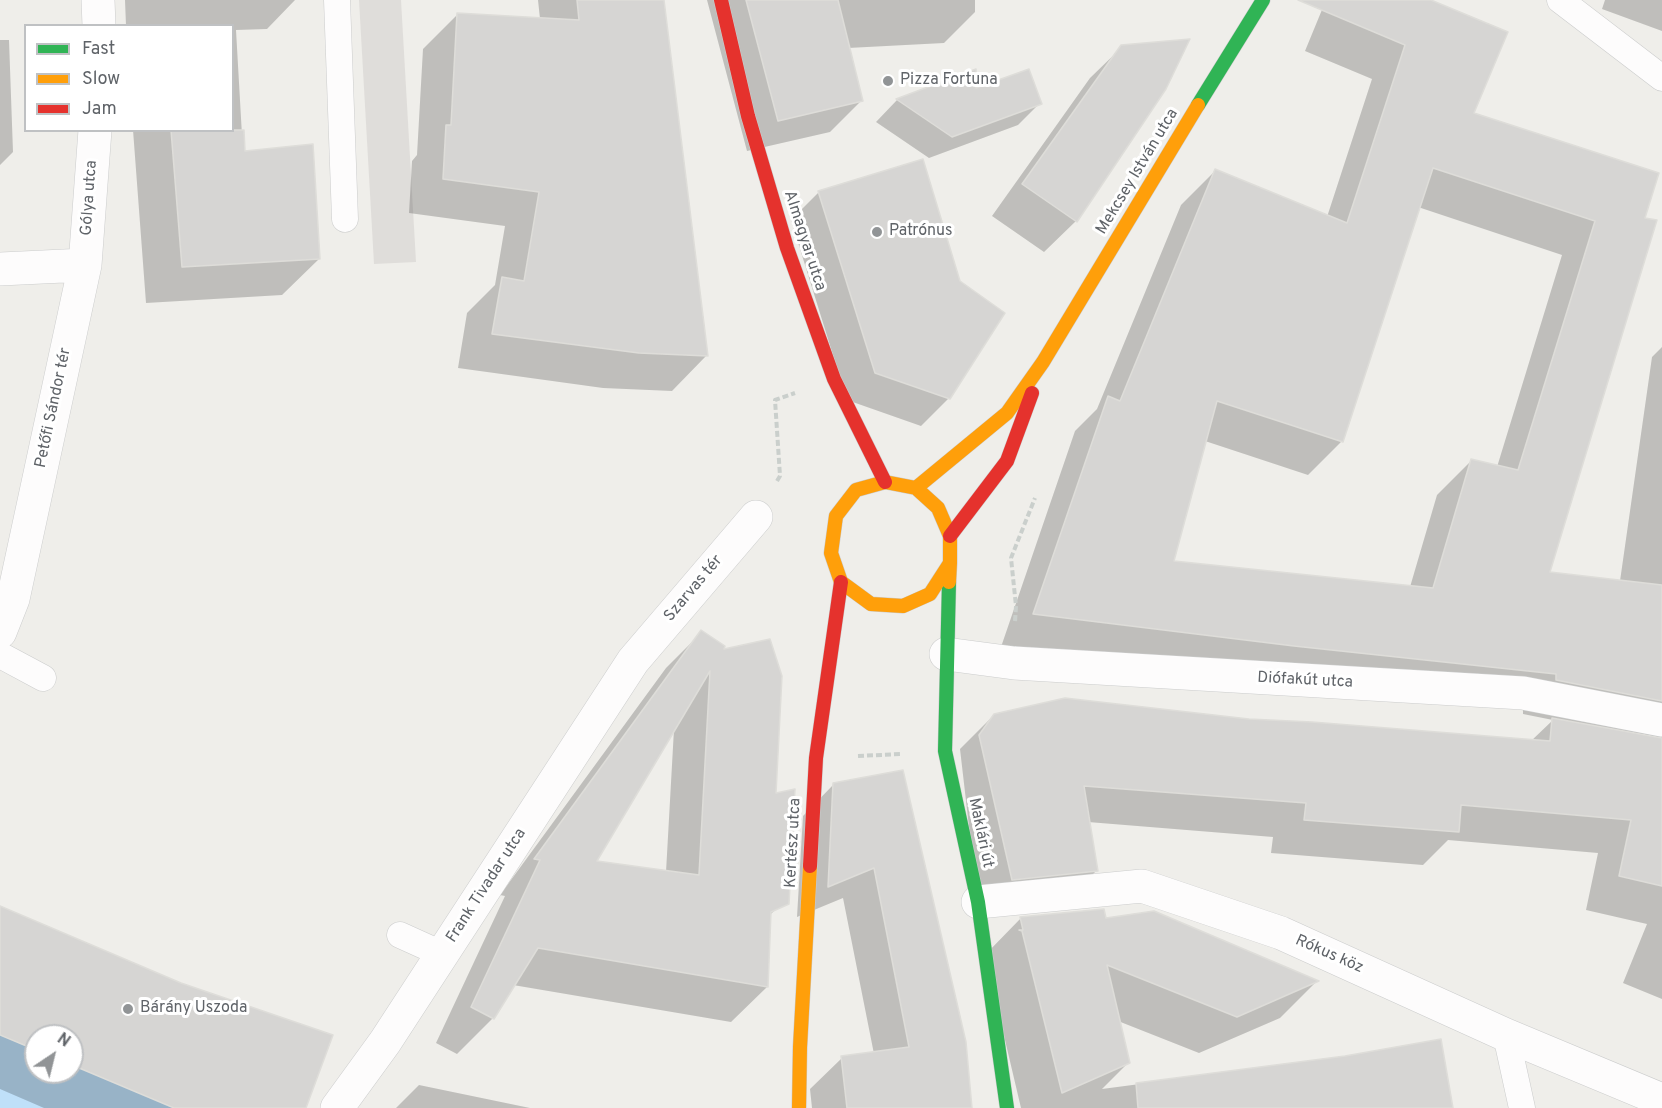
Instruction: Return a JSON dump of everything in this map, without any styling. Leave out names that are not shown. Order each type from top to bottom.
[{"type":"street","points":[[98,0],[99,24]]},
{"type":"street","name":"Almagyar utca","points":[[721,0],[748,116],[787,248],[834,379],[885,482]]},
{"type":"street","name":"Mekcsey István utca","points":[[916,488],[1007,412],[1043,362],[1184,126],[1263,0]]},
{"type":"street","name":"Gólya utca","points":[[86,265],[95,132]]},
{"type":"street","points":[[0,269],[86,265]]},
{"type":"street","name":"Petőfi Sándor tér","points":[[0,632],[13,599],[86,265]]},
{"type":"street","name":"Mekcsey István utca","points":[[950,536],[1007,461],[1043,362]]},
{"type":"street","points":[[885,482],[916,488],[938,508],[950,536],[950,563],[930,594],[903,606],[872,604],[842,582],[831,553],[836,516],[856,490],[885,482]]},
{"type":"street","name":"Szarvas tér","points":[[633,661],[756,517]]},
{"type":"street","name":"Maklári út","points":[[950,563],[945,751],[978,902],[1007,1108]]},
{"type":"street","name":"Kertész utca","points":[[799,1108],[800,1047],[816,758],[842,582]]},
{"type":"street","name":"Diófakút utca","points":[[946,654],[1014,663],[1523,693],[1662,720]]},
{"type":"street","name":"Frank Tivadar utca","points":[[337,1108],[385,1042],[633,661]]},
{"type":"street","name":"Rókus köz","points":[[978,902],[1143,886],[1281,933],[1506,1035],[1662,1100]]},
{"type":"lane","points":[[337,0],[345,219]]},
{"type":"lane","points":[[1560,0],[1662,78]]},
{"type":"lane","points":[[0,655],[43,678]]},
{"type":"lane","points":[[400,935],[442,954]]},
{"type":"lane","points":[[1506,1035],[1522,1108]]},
{"type":"path","points":[[756,517],[780,476],[775,400],[834,379]]},
{"type":"path","points":[[816,758],[945,751]]},
{"type":"shaded area","points":[[359,0],[401,0],[416,262],[374,264]]},
{"type":"water","points":[[0,1035],[24,1045],[24,1084],[84,1084],[84,1070],[174,1108],[0,1108]]},
{"type":"building","points":[[577,0],[664,0],[708,356],[639,353],[492,334],[502,277],[524,281],[539,192],[443,179],[446,125],[451,125],[457,13],[579,20]]},
{"type":"building","points":[[746,0],[838,0],[863,101],[778,121]]},
{"type":"building","points":[[1298,0],[1431,0],[1508,32],[1474,113],[1659,173],[1645,218],[1657,220],[1550,572],[1662,585],[1662,701],[1556,680],[1556,674],[1294,646],[1033,614],[1108,396],[1120,401],[1215,169],[1347,223],[1405,45]],"holes":[[[1433,168],[1595,221],[1518,470],[1471,459],[1433,588],[1174,561],[1217,401],[1343,442]]]},
{"type":"building","points":[[1190,39],[1166,89],[1077,222],[1022,184],[1121,45]]},
{"type":"building","points":[[976,69],[976,88],[1029,69],[1042,104],[952,137],[896,99]]},
{"type":"building","points":[[244,130],[245,151],[313,144],[320,259],[182,267],[171,132]]},
{"type":"building","points":[[923,159],[960,281],[1005,313],[950,399],[875,373],[818,191]]},
{"type":"building","points":[[701,630],[725,646],[724,649],[770,639],[782,676],[776,793],[795,789],[789,904],[771,912],[768,987],[538,948],[494,1019],[471,1007],[540,860],[534,859]],"holes":[[[710,671],[699,875],[597,861]]]},
{"type":"building","points":[[1065,698],[1249,719],[1550,741],[1552,718],[1662,738],[1662,886],[1619,876],[1631,820],[1461,805],[1459,832],[1304,820],[1306,803],[1084,786],[1098,871],[1012,880],[979,735],[994,714]]},
{"type":"building","points":[[903,770],[966,1042],[972,1108],[847,1108],[841,1056],[909,1047],[874,868],[828,887],[833,783]]},
{"type":"building","name":"Bárány Uszoda","points":[[0,906],[181,983],[333,1035],[306,1108],[174,1108],[84,1070],[84,1024],[24,1024],[24,1045],[0,1035]]},
{"type":"building","points":[[1104,909],[1106,918],[1154,911],[1319,981],[1237,1017],[1107,965],[1130,1063],[1062,1093],[1022,931],[1019,930],[1023,930],[1020,917]]},
{"type":"building","points":[[1441,1039],[1453,1108],[1138,1108],[1136,1083],[1345,1056]]},
{"type":"traffic: fast","points":[[1198,105],[1263,0]]},
{"type":"traffic: fast","points":[[949,582],[945,751],[978,902],[1007,1108]]},
{"type":"traffic: slow","points":[[916,488],[1007,413],[1043,362],[1198,105]]},
{"type":"traffic: slow","points":[[949,582],[950,563],[950,536],[938,508],[916,488],[885,482],[856,490],[836,516],[831,553],[841,582],[871,604],[903,606],[930,594],[950,563]]},
{"type":"traffic: slow","points":[[799,1108],[810,866]]},
{"type":"traffic: jam","points":[[721,0],[748,116],[787,248],[834,379],[885,482]]},
{"type":"traffic: jam","points":[[950,536],[1007,461],[1032,393]]},
{"type":"traffic: jam","points":[[810,866],[816,758],[841,582]]},
{"type":"place","name":"Pizza Fortuna","points":[[888,81]]},
{"type":"place","name":"Patrónus","points":[[877,232]]},
{"type":"place","name":"Bárány Uszoda","points":[[128,1009]]}]
